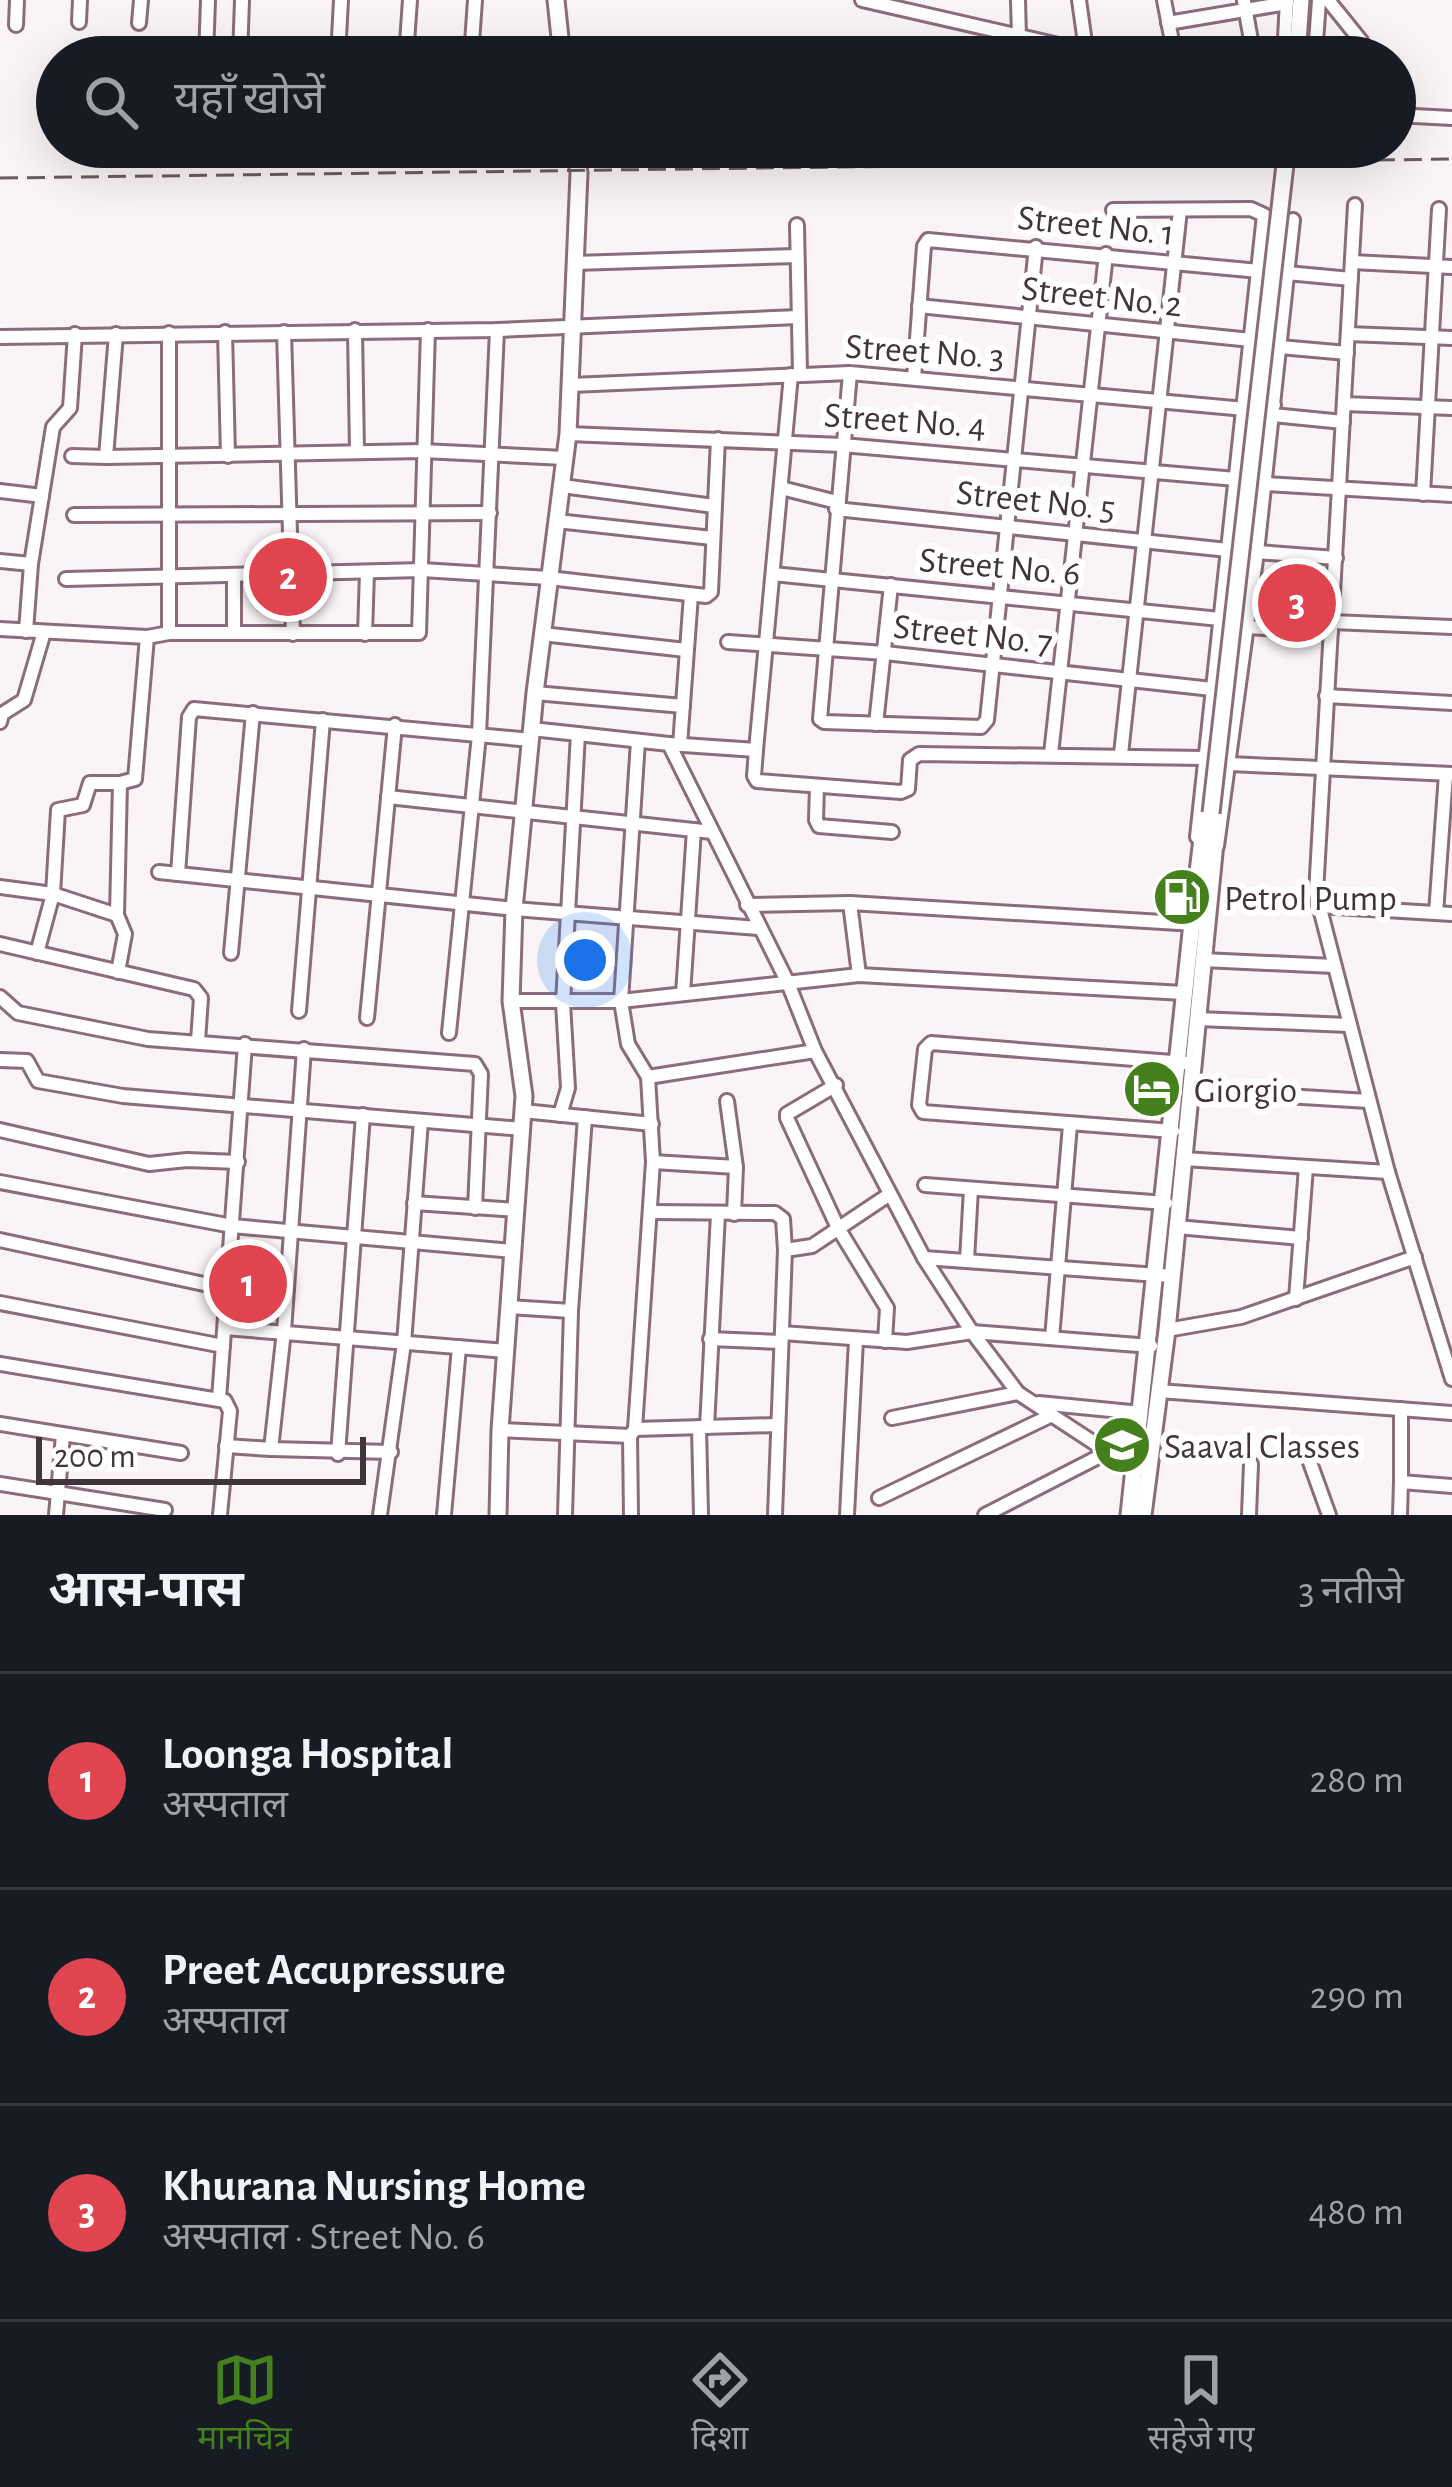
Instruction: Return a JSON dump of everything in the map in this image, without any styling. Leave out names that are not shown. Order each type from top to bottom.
[{"type":"main road","points":[[556,0],[560,36]]},
{"type":"main road","points":[[1292,1],[1296,36]]},
{"type":"main road","points":[[498,1515],[524,1111],[511,1001],[514,909],[535,693],[566,458],[578,168]]},
{"type":"main road","points":[[1130,1515],[1159,1391],[1186,1063],[1184,993],[1199,924],[1207,852],[1215,832],[1210,818],[1285,168]]},
{"type":"main road","points":[[1165,1275],[1177,1227],[1171,1203],[1184,1160],[1179,1132],[1191,1090],[1186,1063],[1198,1018],[1203,960],[1199,924]]},
{"type":"main road","points":[[1143,1515],[1141,1413],[1160,1342]]},
{"type":"street","points":[[16,25],[17,0]]},
{"type":"street","points":[[79,22],[80,0]]},
{"type":"street","points":[[139,22],[141,0]]},
{"type":"street","points":[[207,36],[208,0]]},
{"type":"street","points":[[241,36],[242,0]]},
{"type":"street","points":[[339,36],[341,0]]},
{"type":"street","points":[[407,36],[410,0]]},
{"type":"street","points":[[472,36],[475,0]]},
{"type":"street","points":[[862,0],[1015,36]]},
{"type":"street","points":[[1018,0],[1019,36]]},
{"type":"street","points":[[1079,0],[1084,36]]},
{"type":"street","points":[[1164,0],[1171,36]]},
{"type":"street","points":[[1316,36],[1319,0]]},
{"type":"street","points":[[1328,0],[1357,36]]},
{"type":"street","points":[[1168,23],[1244,4],[1292,1],[1287,36]]},
{"type":"street","points":[[1244,4],[1250,36]]},
{"type":"street","points":[[1416,116],[1452,118]]},
{"type":"street","points":[[1354,205],[1315,879],[1368,1101],[1452,1379]]},
{"type":"street","points":[[1423,494],[1438,209]]},
{"type":"street","points":[[1114,210],[1262,211],[1253,341],[1197,831],[1207,852],[1222,832],[1293,220]]},
{"type":"street","points":[[1121,754],[1180,210]]},
{"type":"street","points":[[797,225],[795,374],[756,750],[757,782],[904,792],[909,787],[910,760],[919,754],[1204,758]]},
{"type":"street","name":"Street No. 1","points":[[919,306],[928,240],[1259,271]]},
{"type":"street","points":[[850,374],[821,721],[984,726],[1036,247]]},
{"type":"street","points":[[1051,754],[1106,254]]},
{"type":"street","points":[[575,263],[797,256]]},
{"type":"street","points":[[1352,262],[1452,267]]},
{"type":"street","points":[[1287,274],[1351,279]]},
{"type":"street","points":[[914,378],[919,306]]},
{"type":"street","name":"Street No. 2","points":[[919,306],[1347,353]]},
{"type":"street","points":[[1,334],[497,330],[798,317]]},
{"type":"street","points":[[355,329],[357,452]]},
{"type":"street","points":[[0,628],[147,637],[234,632],[418,633],[428,330]]},
{"type":"street","points":[[449,1033],[479,735],[497,330]]},
{"type":"street","points":[[225,332],[228,456]]},
{"type":"street","points":[[284,332],[293,634]]},
{"type":"street","points":[[169,633],[170,333]]},
{"type":"street","points":[[26,632],[53,427],[70,409],[75,334]]},
{"type":"street","points":[[106,457],[116,334]]},
{"type":"street","points":[[1348,334],[1452,338]]},
{"type":"street","name":"Street No. 3","points":[[571,385],[850,374],[1273,410],[1343,422]]},
{"type":"street","points":[[1344,404],[1452,408]]},
{"type":"street","name":"Street No. 4","points":[[568,434],[785,441],[1236,479]]},
{"type":"street","points":[[66,579],[422,570],[549,578],[706,596],[711,592],[718,439]]},
{"type":"street","points":[[72,456],[423,451],[566,458]]},
{"type":"street","points":[[1265,484],[1452,495]]},
{"type":"street","points":[[562,486],[714,506]]},
{"type":"street","name":"Street No. 5","points":[[781,488],[837,506],[1228,550]]},
{"type":"street","points":[[0,491],[42,496]]},
{"type":"street","points":[[74,514],[490,514]]},
{"type":"street","points":[[557,521],[712,538]]},
{"type":"street","points":[[1257,552],[1336,558]]},
{"type":"street","points":[[0,561],[32,564]]},
{"type":"street","points":[[365,634],[367,572]]},
{"type":"street","name":"Street No. 6","points":[[773,574],[1220,619]]},
{"type":"street","points":[[234,576],[234,632]]},
{"type":"street","points":[[877,724],[891,585]]},
{"type":"street","points":[[691,595],[675,744],[712,832],[788,982],[815,1051],[924,1258],[1018,1393],[1108,1452],[1142,1468]]},
{"type":"street","points":[[1248,627],[1452,627]]},
{"type":"street","points":[[0,722],[2,714],[24,700],[44,632]]},
{"type":"street","points":[[542,634],[686,650]]},
{"type":"street","points":[[37,952],[53,894],[58,810],[82,805],[90,783],[135,779],[147,637]]},
{"type":"street","name":"Street No. 7","points":[[728,642],[885,653],[1212,689]]},
{"type":"street","points":[[535,693],[682,706]]},
{"type":"street","points":[[1326,696],[1452,703]]},
{"type":"street","points":[[178,874],[190,712],[201,709],[479,735],[578,734],[756,750]]},
{"type":"street","points":[[231,953],[253,713]]},
{"type":"street","points":[[298,1011],[323,720]]},
{"type":"street","points":[[367,1018],[395,725]]},
{"type":"street","points":[[560,1115],[568,1088],[563,1004],[578,734]]},
{"type":"street","points":[[631,1515],[653,1162],[648,1077],[628,1044],[621,1000],[638,741]]},
{"type":"street","points":[[1230,764],[1449,774],[1436,913]]},
{"type":"street","points":[[118,973],[125,929],[117,915],[120,783]]},
{"type":"street","points":[[817,786],[815,820],[819,826],[892,832]]},
{"type":"street","points":[[388,797],[712,832]]},
{"type":"street","points":[[683,994],[694,830]]},
{"type":"street","points":[[159,872],[514,909],[758,928]]},
{"type":"street","points":[[0,887],[53,894],[117,915]]},
{"type":"street","points":[[747,905],[850,903],[1199,924]]},
{"type":"street","points":[[850,903],[859,975]]},
{"type":"street","points":[[1319,906],[1452,914]]},
{"type":"street","points":[[0,944],[197,991],[201,998],[198,1041]]},
{"type":"street","points":[[1203,960],[1334,966]]},
{"type":"street","points":[[511,1001],[621,1000],[859,975],[1184,993]]},
{"type":"street","points":[[0,997],[22,1014],[148,1039],[476,1064],[481,1074],[475,1208]]},
{"type":"street","points":[[1198,1018],[1349,1025]]},
{"type":"street","points":[[1179,1132],[923,1112],[925,1049],[931,1043],[1186,1063]]},
{"type":"street","points":[[219,1400],[245,1044]]},
{"type":"street","points":[[271,1449],[304,1048]]},
{"type":"street","points":[[648,1077],[815,1051]]},
{"type":"street","points":[[0,1060],[27,1060],[34,1077],[46,1083],[124,1096],[523,1129]]},
{"type":"street","points":[[836,1085],[787,1118],[838,1228],[887,1309],[885,1341]]},
{"type":"street","points":[[1191,1090],[1368,1101]]},
{"type":"street","points":[[701,1515],[710,1339],[736,1167],[727,1101]]},
{"type":"street","points":[[524,1111],[652,1124]]},
{"type":"street","points":[[338,1454],[363,1115]]},
{"type":"street","points":[[565,1515],[571,1311],[585,1118]]},
{"type":"street","points":[[380,1515],[404,1342],[421,1120]]},
{"type":"street","points":[[1052,1338],[1070,1125]]},
{"type":"street","points":[[0,1130],[149,1164],[238,1162]]},
{"type":"street","points":[[1184,1160],[1388,1172]]},
{"type":"street","points":[[653,1162],[736,1167]]},
{"type":"street","points":[[1296,1299],[1306,1167]]},
{"type":"street","points":[[0,1182],[232,1226],[514,1251]]},
{"type":"street","points":[[925,1185],[1171,1203]]},
{"type":"street","points":[[967,1260],[971,1189]]},
{"type":"street","points":[[785,1250],[812,1246],[890,1194]]},
{"type":"street","points":[[414,1203],[517,1210]]},
{"type":"street","points":[[651,1212],[779,1215],[785,1250],[775,1515]]},
{"type":"street","points":[[1177,1227],[1301,1238]]},
{"type":"street","points":[[0,1240],[227,1289]]},
{"type":"street","points":[[710,1339],[885,1341],[972,1332],[1160,1342],[1415,1257]]},
{"type":"street","points":[[924,1258],[1165,1275]]},
{"type":"street","points":[[0,1303],[223,1346]]},
{"type":"street","points":[[509,1307],[571,1311]]},
{"type":"street","points":[[225,1328],[506,1351]]},
{"type":"street","points":[[847,1515],[856,1340]]},
{"type":"street","points":[[444,1515],[459,1347]]},
{"type":"street","points":[[0,1364],[229,1405],[220,1515]]},
{"type":"street","points":[[1159,1391],[1452,1413]]},
{"type":"street","points":[[892,1418],[1018,1393]]},
{"type":"street","points":[[1032,1402],[1141,1413]]},
{"type":"street","points":[[1400,1515],[1401,1409]]},
{"type":"street","points":[[879,1498],[1052,1414]]},
{"type":"street","points":[[0,1424],[181,1453]]},
{"type":"street","points":[[500,1430],[566,1434],[776,1425]]},
{"type":"street","points":[[56,1515],[63,1435]]},
{"type":"street","points":[[226,1446],[338,1454],[391,1452]]},
{"type":"street","points":[[985,1515],[1108,1452]]},
{"type":"street","points":[[1307,1454],[1329,1515]]},
{"type":"street","points":[[1249,1515],[1251,1464]]},
{"type":"street","points":[[1401,1482],[1452,1486]]},
{"type":"street","points":[[0,1484],[165,1510]]},
{"type":"railway","points":[[1416,159],[1452,159]]},
{"type":"railway","points":[[0,178],[764,168]]},
{"type":"place","name":"Preet Accupressure","points":[[288,577]]},
{"type":"place","name":"Khurana Nursing Home","points":[[1297,603]]},
{"type":"place","name":"Petrol Pump","points":[[1182,897]]},
{"type":"place","name":"Giorgio","points":[[1152,1089]]},
{"type":"place","name":"Loonga Hospital","points":[[248,1284]]},
{"type":"place","name":"Saaval Classes","points":[[1122,1445]]}]
